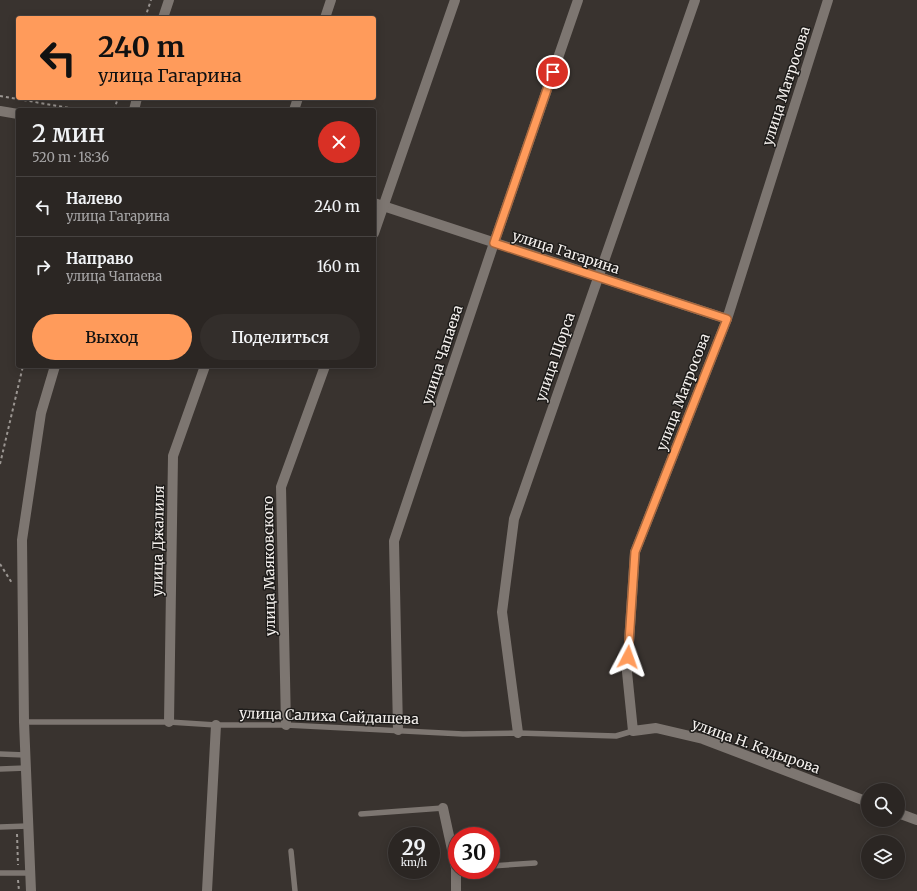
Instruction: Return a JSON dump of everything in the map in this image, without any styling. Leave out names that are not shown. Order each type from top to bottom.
[{"type":"street","points":[[164,16],[169,0]]},
{"type":"street","points":[[326,16],[331,0]]},
{"type":"street","points":[[376,222],[379,205],[455,0]]},
{"type":"street","name":"улица Чапаева","points":[[398,730],[394,541],[494,243],[578,0]]},
{"type":"street","name":"улица Щорса","points":[[518,733],[502,612],[514,519],[695,0]]},
{"type":"street","name":"улица Матросова","points":[[633,731],[627,672],[635,552],[727,319],[828,0]]},
{"type":"street","points":[[0,111],[16,114]]},
{"type":"street","name":"улица Гагарина","points":[[379,205],[727,319]]},
{"type":"street","points":[[31,891],[24,722],[22,540],[41,413],[55,368]]},
{"type":"street","name":"улица Джалиля","points":[[169,722],[173,456],[204,368]]},
{"type":"street","name":"улица Маяковского","points":[[286,724],[281,487],[324,368]]},
{"type":"street","points":[[207,891],[216,725]]},
{"type":"street","name":"улица Н. Кадырова","points":[[633,731],[656,728],[703,739],[861,799]]},
{"type":"street","points":[[443,808],[448,829]]},
{"type":"street","points":[[905,816],[917,820]]},
{"type":"street","points":[[456,891],[457,879]]},
{"type":"lane","name":"улица Салиха Сайдашева","points":[[24,722],[169,722],[216,725],[286,724],[463,734],[518,733],[616,736],[633,731]]},
{"type":"lane","points":[[0,754],[25,755]]},
{"type":"lane","points":[[0,769],[26,768]]},
{"type":"lane","points":[[361,814],[443,808]]},
{"type":"lane","points":[[0,827],[28,826]]},
{"type":"lane","points":[[291,851],[295,891]]},
{"type":"lane","points":[[500,865],[535,863]]},
{"type":"lane","points":[[0,874],[30,873]]},
{"type":"path","points":[[146,16],[151,0]]},
{"type":"path","points":[[0,96],[16,99]]},
{"type":"path","points":[[23,100],[69,108]]},
{"type":"path","points":[[0,464],[23,368]]},
{"type":"route","points":[[553,72],[494,243],[727,319],[635,552],[628,657]]}]
